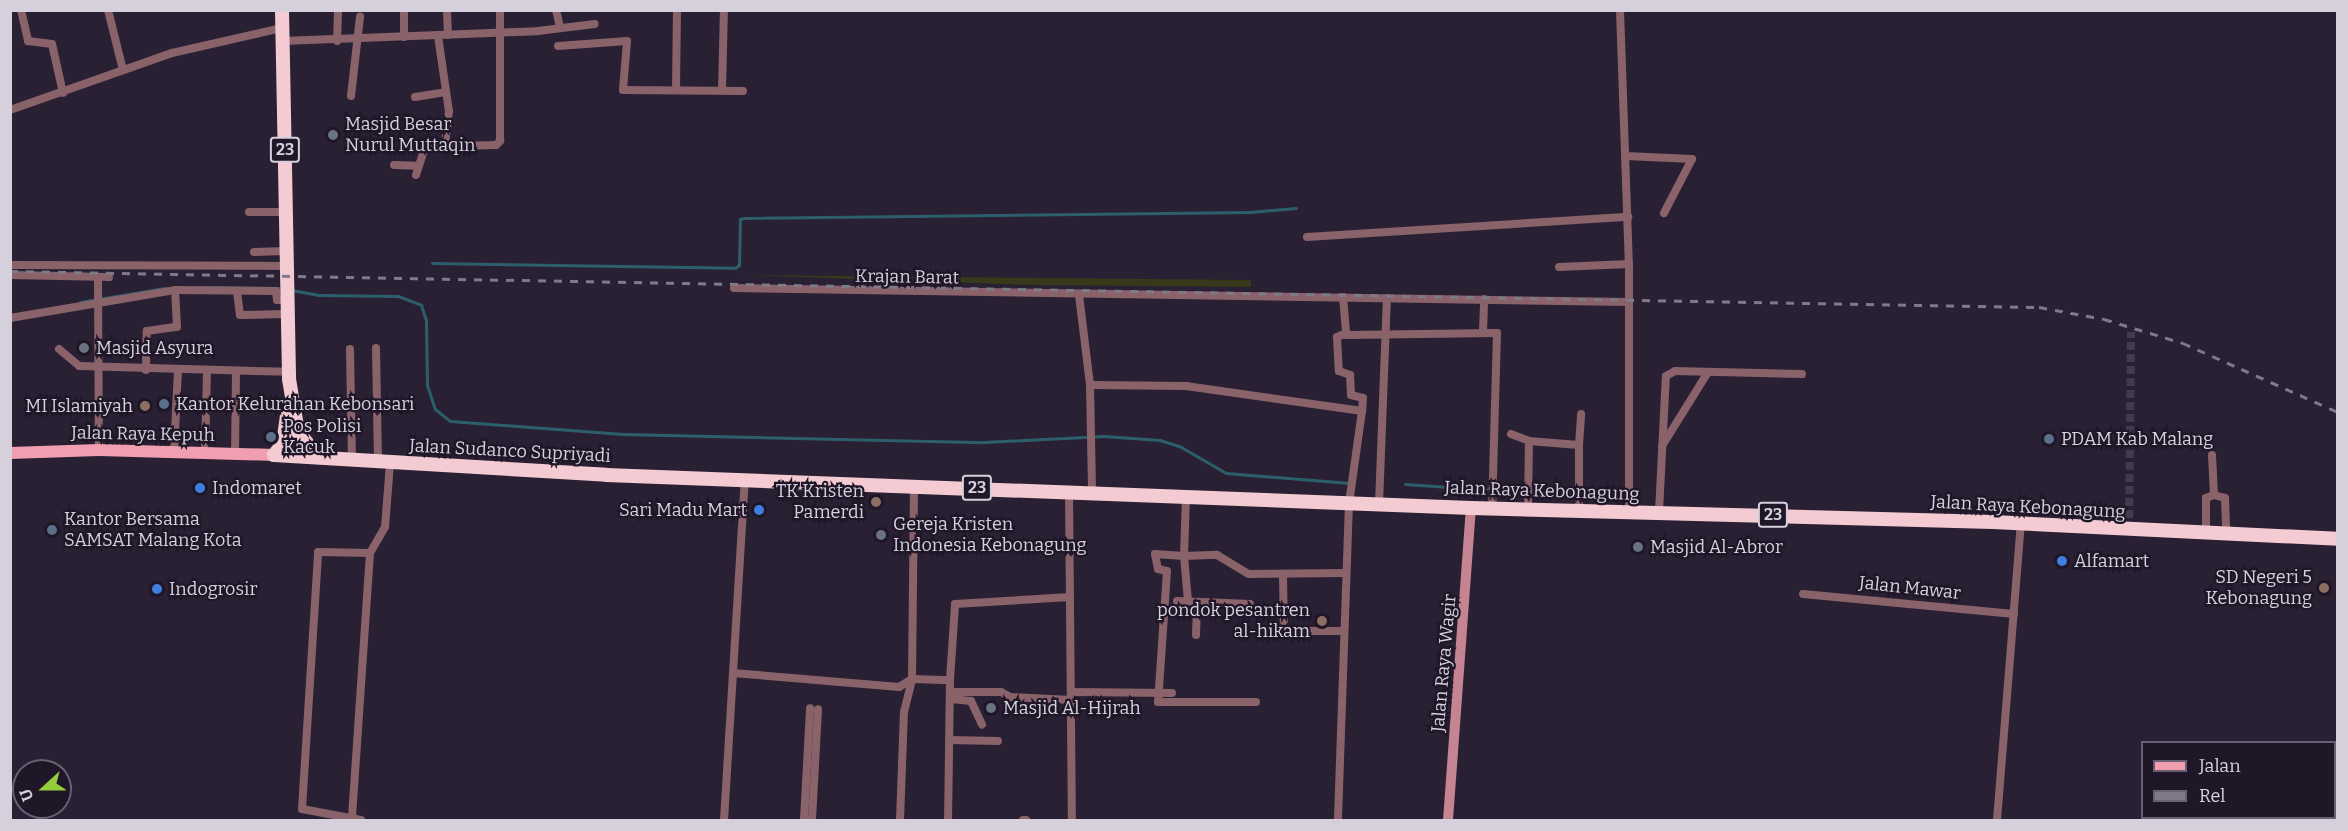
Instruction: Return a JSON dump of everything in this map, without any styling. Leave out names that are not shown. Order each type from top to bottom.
[{"type":"highway","name":"23","points":[[274,455],[286,432],[289,378],[282,10]]},
{"type":"highway","name":"23","points":[[289,378],[298,432],[319,457]]},
{"type":"highway","name":"Jalan Sudanco Supriyadi","points":[[274,455],[745,480]]},
{"type":"highway","name":"Jalan Raya Kebonagung","points":[[745,480],[1471,508],[1492,501],[1579,504],[1629,512],[2021,524],[2337,539]]},
{"type":"main road","name":"Jalan Raya Kepuh","points":[[10,453],[99,450],[274,455]]},
{"type":"main road","name":"Jalan Raya Wagir","points":[[1448,820],[1471,508]]},
{"type":"street","points":[[21,10],[28,41],[52,44],[63,93]]},
{"type":"street","points":[[108,10],[123,70]]},
{"type":"street","points":[[337,40],[338,10]]},
{"type":"street","points":[[404,10],[404,37]]},
{"type":"street","points":[[447,10],[448,35]]},
{"type":"street","points":[[416,175],[425,147],[500,141],[500,10]]},
{"type":"street","points":[[556,10],[560,28]]},
{"type":"street","points":[[676,90],[677,10]]},
{"type":"street","points":[[722,90],[724,10]]},
{"type":"street","points":[[1620,10],[1629,264],[1629,512]]},
{"type":"street","points":[[351,96],[360,17]]},
{"type":"street","points":[[10,110],[181,51],[282,35],[337,40],[500,33],[595,24]]},
{"type":"street","points":[[438,36],[449,111],[445,146]]},
{"type":"street","points":[[558,46],[627,41],[623,90],[743,91]]},
{"type":"street","points":[[415,97],[446,92]]},
{"type":"street","points":[[1625,156],[1692,159],[1664,213]]},
{"type":"street","points":[[394,165],[418,166]]},
{"type":"street","points":[[249,212],[286,212]]},
{"type":"street","points":[[1307,237],[1628,217]]},
{"type":"street","points":[[254,252],[286,251]]},
{"type":"street","points":[[1559,267],[1629,264]]},
{"type":"street","points":[[10,265],[286,266]]},
{"type":"street","points":[[10,275],[109,277]]},
{"type":"street","points":[[98,277],[101,368],[99,450]]},
{"type":"street","name":"Krajan Barat","points":[[734,288],[1629,302]]},
{"type":"street","points":[[10,318],[100,299],[175,290],[276,291],[277,300],[287,301]]},
{"type":"street","points":[[146,370],[147,331],[177,327],[175,290]]},
{"type":"street","points":[[237,291],[240,315],[287,301]]},
{"type":"street","points":[[1079,295],[1094,433],[1092,492]]},
{"type":"street","points":[[1343,297],[1346,335]]},
{"type":"street","points":[[1379,504],[1387,298]]},
{"type":"street","points":[[1483,332],[1484,299]]},
{"type":"street","points":[[1338,820],[1349,503],[1363,398],[1351,395],[1350,375],[1339,371],[1337,337],[1386,332],[1497,333],[1492,501]]},
{"type":"street","points":[[352,817],[370,553],[385,527],[384,462],[376,348]]},
{"type":"street","points":[[59,349],[76,364],[101,368],[237,372],[289,378]]},
{"type":"street","points":[[350,349],[352,460]]},
{"type":"street","points":[[174,452],[178,371]]},
{"type":"street","points":[[205,453],[207,371]]},
{"type":"street","points":[[1659,513],[1666,376],[1675,371],[1802,374]]},
{"type":"street","points":[[235,454],[237,372]]},
{"type":"street","points":[[1661,447],[1708,372]]},
{"type":"street","points":[[1090,385],[1186,386],[1362,411]]},
{"type":"street","points":[[1579,504],[1581,414]]},
{"type":"street","points":[[1510,434],[1529,441],[1579,445]]},
{"type":"street","points":[[1528,503],[1529,441]]},
{"type":"street","points":[[2212,455],[2214,495]]},
{"type":"street","points":[[724,820],[745,480]]},
{"type":"street","points":[[900,820],[904,712],[912,680],[914,486]]},
{"type":"street","points":[[1069,491],[1072,820]]},
{"type":"street","points":[[2206,533],[2206,498],[2214,495],[2225,498],[2226,534]]},
{"type":"street","points":[[1186,496],[1184,556],[1188,601]]},
{"type":"street","points":[[1997,820],[2021,524]]},
{"type":"street","points":[[361,820],[352,817],[319,817],[302,809],[318,552],[370,553]]},
{"type":"street","points":[[1256,702],[1161,703],[1158,692],[1167,571],[1158,569],[1154,554],[1184,556],[1214,554],[1249,574],[1283,576],[1346,573]]},
{"type":"street","points":[[1283,576],[1284,631],[1343,631]]},
{"type":"street","name":"Jalan Mawar","points":[[1803,594],[2014,614]]},
{"type":"street","points":[[948,820],[950,680],[955,604],[1070,597]]},
{"type":"street","points":[[1177,601],[1251,604]]},
{"type":"street","points":[[1196,635],[1197,602]]},
{"type":"street","points":[[733,673],[899,687],[912,680],[950,680]]},
{"type":"street","points":[[951,696],[1001,692],[1010,697],[1172,693]]},
{"type":"street","points":[[951,696],[971,701],[982,725]]},
{"type":"street","points":[[804,820],[814,709],[812,820]]},
{"type":"street","points":[[949,740],[998,741]]},
{"type":"green space","points":[[739,275],[1251,280],[1251,287],[1034,285]]},
{"type":"waterway","points":[[432,263],[735,268],[739,265],[740,219],[744,218],[1250,212],[1296,208]]},
{"type":"waterway","points":[[196,287],[279,288]]},
{"type":"waterway","points":[[80,302],[165,288]]},
{"type":"waterway","points":[[291,290],[318,295],[398,296],[421,305],[426,320],[427,385],[435,409],[450,421],[623,434],[984,442],[1104,436],[1160,440],[1181,447],[1226,473],[1350,483]]},
{"type":"waterway","points":[[1405,484],[1627,499]]},
{"type":"tunnel","points":[[2129,530],[2131,332]]},
{"type":"railway","points":[[10,271],[2039,307],[2104,319],[2183,343],[2338,412]]},
{"type":"place","name":"Masjid Besar Nurul Muttaqin","points":[[333,135]]},
{"type":"place","name":"Masjid Asyura","points":[[84,348]]},
{"type":"place","name":"Kantor Kelurahan Kebonsari","points":[[164,404]]},
{"type":"place","name":"MI Islamiyah","points":[[145,406]]},
{"type":"place","name":"Pos Polisi Kacuk","points":[[271,437]]},
{"type":"place","name":"PDAM Kab Malang","points":[[2049,439]]},
{"type":"place","name":"Indomaret","points":[[200,488]]},
{"type":"place","name":"TK Kristen Pamerdi","points":[[876,502]]},
{"type":"place","name":"Sari Madu Mart","points":[[759,510]]},
{"type":"place","name":"Kantor Bersama SAMSAT Malang Kota","points":[[52,530]]},
{"type":"place","name":"Gereja Kristen Indonesia Kebonagung","points":[[881,535]]},
{"type":"place","name":"Masjid Al-Abror","points":[[1638,547]]},
{"type":"place","name":"Alfamart","points":[[2062,561]]},
{"type":"place","name":"SD Negeri 5 Kebonagung","points":[[2324,588]]},
{"type":"place","name":"Indogrosir","points":[[157,589]]},
{"type":"place","name":"pondok pesantren al-hikam","points":[[1322,621]]},
{"type":"place","name":"Masjid Al-Hijrah","points":[[991,708]]}]
